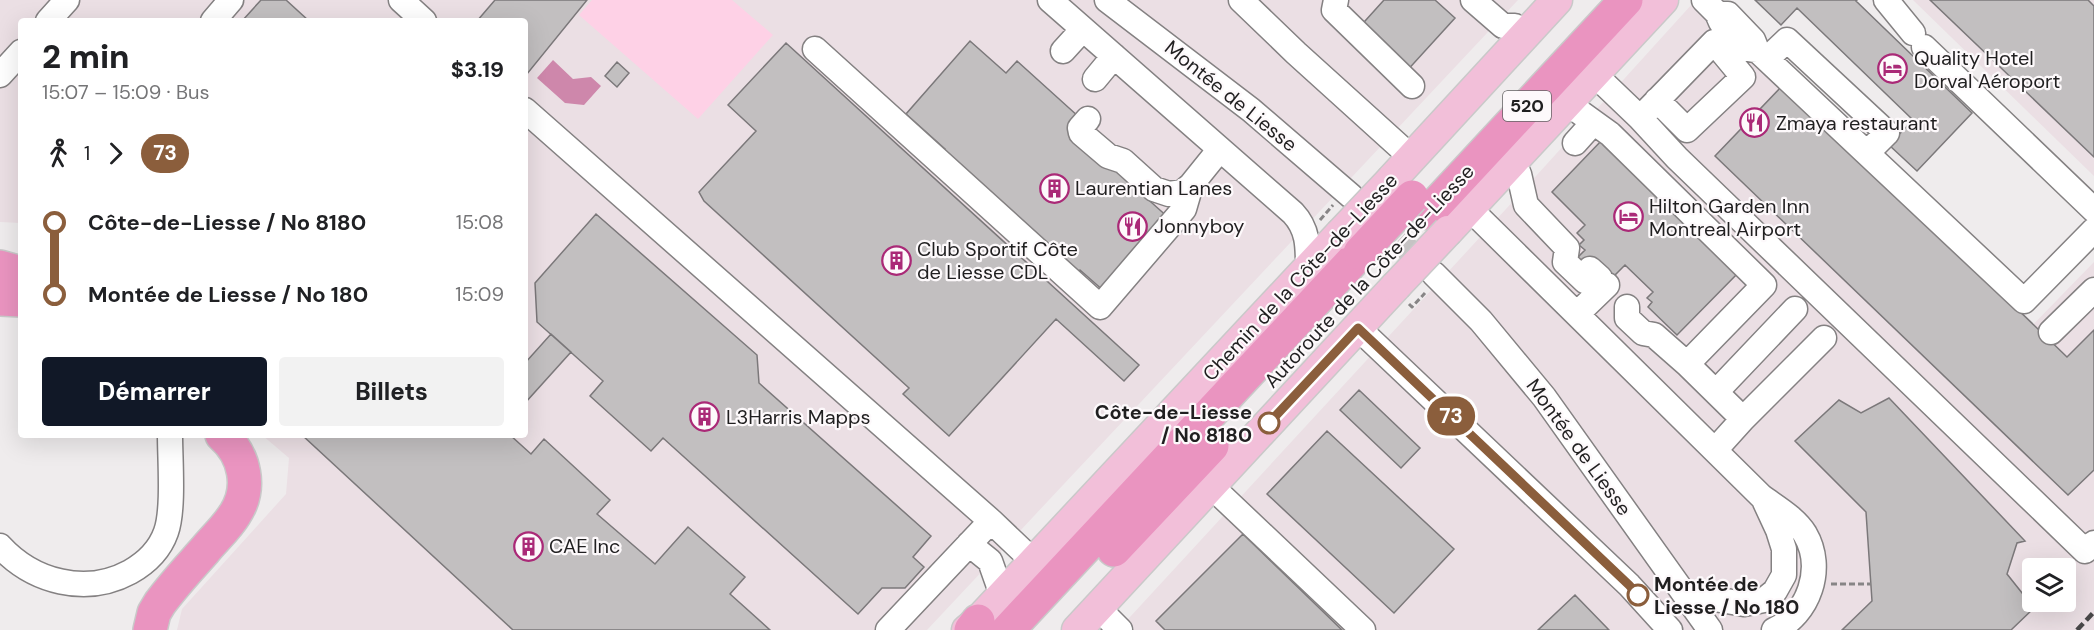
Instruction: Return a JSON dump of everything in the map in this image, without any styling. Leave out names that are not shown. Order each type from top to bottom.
[{"type":"highway","name":"Autoroute de la Côte-de-Liesse","points":[[1038,630],[1368,261],[1418,196],[1595,0]]},
{"type":"highway","name":"Autoroute de la Côte-de-Liesse","points":[[1418,196],[1626,0]]},
{"type":"highway","name":"Autoroute de la Côte-de-Liesse","points":[[981,628],[1368,261]]},
{"type":"highway","points":[[0,267],[18,272]]},
{"type":"highway","points":[[0,299],[18,300]]},
{"type":"highway","points":[[150,630],[154,613],[160,603],[229,523],[241,502],[245,477],[243,466],[232,445],[225,438]]},
{"type":"main road","name":"Chemin de la Côte-de-Liesse","points":[[1077,630],[1358,328],[1368,261],[1418,196],[1525,34],[1557,0]]},
{"type":"main road","name":"Chemin de la Côte-de-Liesse","points":[[1418,196],[1469,208],[1663,0]]},
{"type":"main road","name":"Chemin de la Côte-de-Liesse","points":[[981,628],[1002,594],[1308,267],[1368,261]]},
{"type":"street","points":[[216,18],[231,0]]},
{"type":"street","points":[[1050,0],[1293,213],[1301,222],[1307,237],[1308,267]]},
{"type":"street","name":"Montée de Liesse","points":[[1107,0],[1251,110],[1340,198]]},
{"type":"street","points":[[1241,0],[1296,53],[1418,196]]},
{"type":"street","points":[[1336,0],[1334,10],[1412,86]]},
{"type":"street","points":[[1473,0],[1503,27],[1515,26],[1525,34]]},
{"type":"street","points":[[1886,0],[1918,40],[2094,210]]},
{"type":"street","points":[[1710,4],[1719,22],[1735,38],[1747,48],[1762,55],[2024,301],[2094,230]]},
{"type":"street","points":[[1062,51],[1083,29]]},
{"type":"street","points":[[815,49],[1100,307],[1184,209],[1191,185]]},
{"type":"street","points":[[0,75],[18,55]]},
{"type":"street","points":[[1095,79],[1114,56]]},
{"type":"street","points":[[1594,74],[1677,158],[2085,551],[2094,543]]},
{"type":"street","points":[[1640,118],[1657,100]]},
{"type":"street","points":[[1567,103],[1610,134],[1764,285],[1687,364]]},
{"type":"street","points":[[528,113],[793,349],[991,521],[1033,561]]},
{"type":"street","points":[[1088,118],[1080,128],[1081,133],[1108,156],[1123,161],[1154,189],[1169,194],[1183,192],[1221,149]]},
{"type":"street","points":[[1575,143],[1593,123]]},
{"type":"street","points":[[1509,165],[1519,174],[1527,205],[1627,307],[1636,310],[1652,325],[1654,335],[1743,419]]},
{"type":"street","points":[[1469,208],[1762,497],[1797,524],[1812,554],[1812,577],[1808,596],[1801,609],[1782,628]]},
{"type":"street","points":[[1577,314],[1588,268]]},
{"type":"street","name":"Montée de Liesse","points":[[1430,284],[1493,334],[1537,388],[1685,594],[1713,629]]},
{"type":"street","points":[[2051,332],[2094,290]]},
{"type":"street","points":[[1716,392],[1795,309]]},
{"type":"street","points":[[1358,328],[1629,585],[1670,630]]},
{"type":"street","points":[[1715,450],[1824,338]]},
{"type":"street","points":[[0,546],[25,567],[39,575],[63,582],[89,584],[102,582],[116,579],[137,568],[160,544],[169,522],[170,438]]},
{"type":"street","points":[[1210,486],[1363,630]]},
{"type":"street","points":[[1685,594],[1749,604],[1764,600],[1777,588],[1785,571],[1783,543],[1762,497]]},
{"type":"street","points":[[888,630],[991,521]]},
{"type":"street","points":[[969,544],[990,561],[1002,594]]},
{"type":"street","points":[[1098,608],[1120,630]]},
{"type":"path","points":[[1340,198],[1335,204],[1368,261],[1430,284]]},
{"type":"path","points":[[1825,584],[1871,584]]},
{"type":"shaded area","points":[[0,0],[1518,0],[927,630],[177,630],[182,609],[286,494],[289,458],[266,438],[528,438],[528,18],[18,18],[18,223],[0,222]]},
{"type":"shaded area","points":[[592,0],[732,0],[773,35],[698,119],[579,15]]},
{"type":"shaded area","points":[[1913,0],[2094,0],[2094,176]]},
{"type":"shaded area","points":[[1693,3],[2027,331],[2094,262],[2094,630],[1118,630]]},
{"type":"shaded area","points":[[553,60],[573,79],[591,77],[601,86],[584,105],[565,103],[537,78]]},
{"type":"building","points":[[261,0],[286,0],[306,18],[245,18]]},
{"type":"building","points":[[495,0],[587,0],[528,73],[528,18],[480,18]]},
{"type":"building","points":[[1384,0],[1435,0],[1455,18],[1404,74],[1356,31]]},
{"type":"building","name":"Quality Hotel Dorval Aéroport","points":[[1755,0],[1857,0],[1972,113],[1917,171],[1889,145],[1913,120],[1797,8],[1781,25]]},
{"type":"building","points":[[1930,0],[2088,0],[2094,6],[2094,157]]},
{"type":"building","name":"Laurentian Lanes","points":[[970,41],[1006,73],[1017,61],[1079,117],[1069,129],[1170,219],[1105,292],[1080,270],[1073,278],[937,157],[945,149],[906,114]]},
{"type":"building","name":"Club Sportif Côte de Liesse CDL","points":[[786,43],[1139,365],[1124,381],[1056,319],[949,436],[903,394],[909,388],[704,201],[699,192],[756,131],[728,105]]},
{"type":"building","points":[[617,62],[629,73],[617,87],[605,76]]},
{"type":"building","points":[[1784,84],[2067,357],[2094,330],[2094,470],[2068,495],[1715,156]]},
{"type":"building","points":[[1602,140],[1739,272],[1677,335],[1648,307],[1652,302],[1647,298],[1653,292],[1625,265],[1612,278],[1574,261],[1585,250],[1579,245],[1584,240],[1577,233],[1585,225],[1552,192]]},
{"type":"building","name":"L3Harris Mapps","points":[[596,214],[757,355],[759,383],[931,536],[913,557],[924,567],[905,588],[882,588],[858,614],[663,438],[651,451],[590,396],[603,381],[537,322],[535,283]]},
{"type":"building","points":[[551,334],[571,352],[528,400],[528,360]]},
{"type":"building","points":[[1359,390],[1420,448],[1401,468],[1340,410]]},
{"type":"building","points":[[1889,398],[2025,541],[2017,543],[2007,574],[2022,593],[2022,612],[2030,612],[2011,630],[1842,630],[1872,601],[1866,512],[1795,441],[1839,400],[1861,413]]},
{"type":"building","points":[[1327,431],[1454,549],[1394,613],[1267,494]]},
{"type":"building","name":"CAE Inc","points":[[305,438],[513,438],[531,454],[544,439],[610,500],[597,514],[655,564],[688,527],[745,577],[730,594],[770,630],[513,630]]},
{"type":"building","points":[[1243,534],[1342,630],[1165,630],[1156,621]]},
{"type":"building","points":[[1575,595],[1609,630],[1538,630]]},
{"type":"tunnel","points":[[1372,216],[1432,272]]},
{"type":"railway","points":[[2077,630],[2094,612]]},
{"type":"bus line","name":"73","points":[[1269,423],[1358,328],[1638,595]]},
{"type":"place","name":"Quality Hotel Dorval Aéroport","points":[[1893,69]]},
{"type":"place","name":"Zmaya restaurant","points":[[1755,123]]},
{"type":"place","name":"Laurentian Lanes","points":[[1054,188]]},
{"type":"place","name":"Hilton Garden Inn Montreal Airport","points":[[1628,217]]},
{"type":"place","name":"Jonnyboy","points":[[1133,226]]},
{"type":"place","name":"Club Sportif Côte de Liesse CDL","points":[[896,260]]},
{"type":"place","name":"L3Harris Mapps","points":[[705,417]]},
{"type":"place","name":"Côte-de-Liesse / No 8180","points":[[1269,423]]},
{"type":"place","name":"CAE Inc","points":[[528,546]]},
{"type":"place","name":"Montée de Liesse / No 180","points":[[1638,595]]}]
